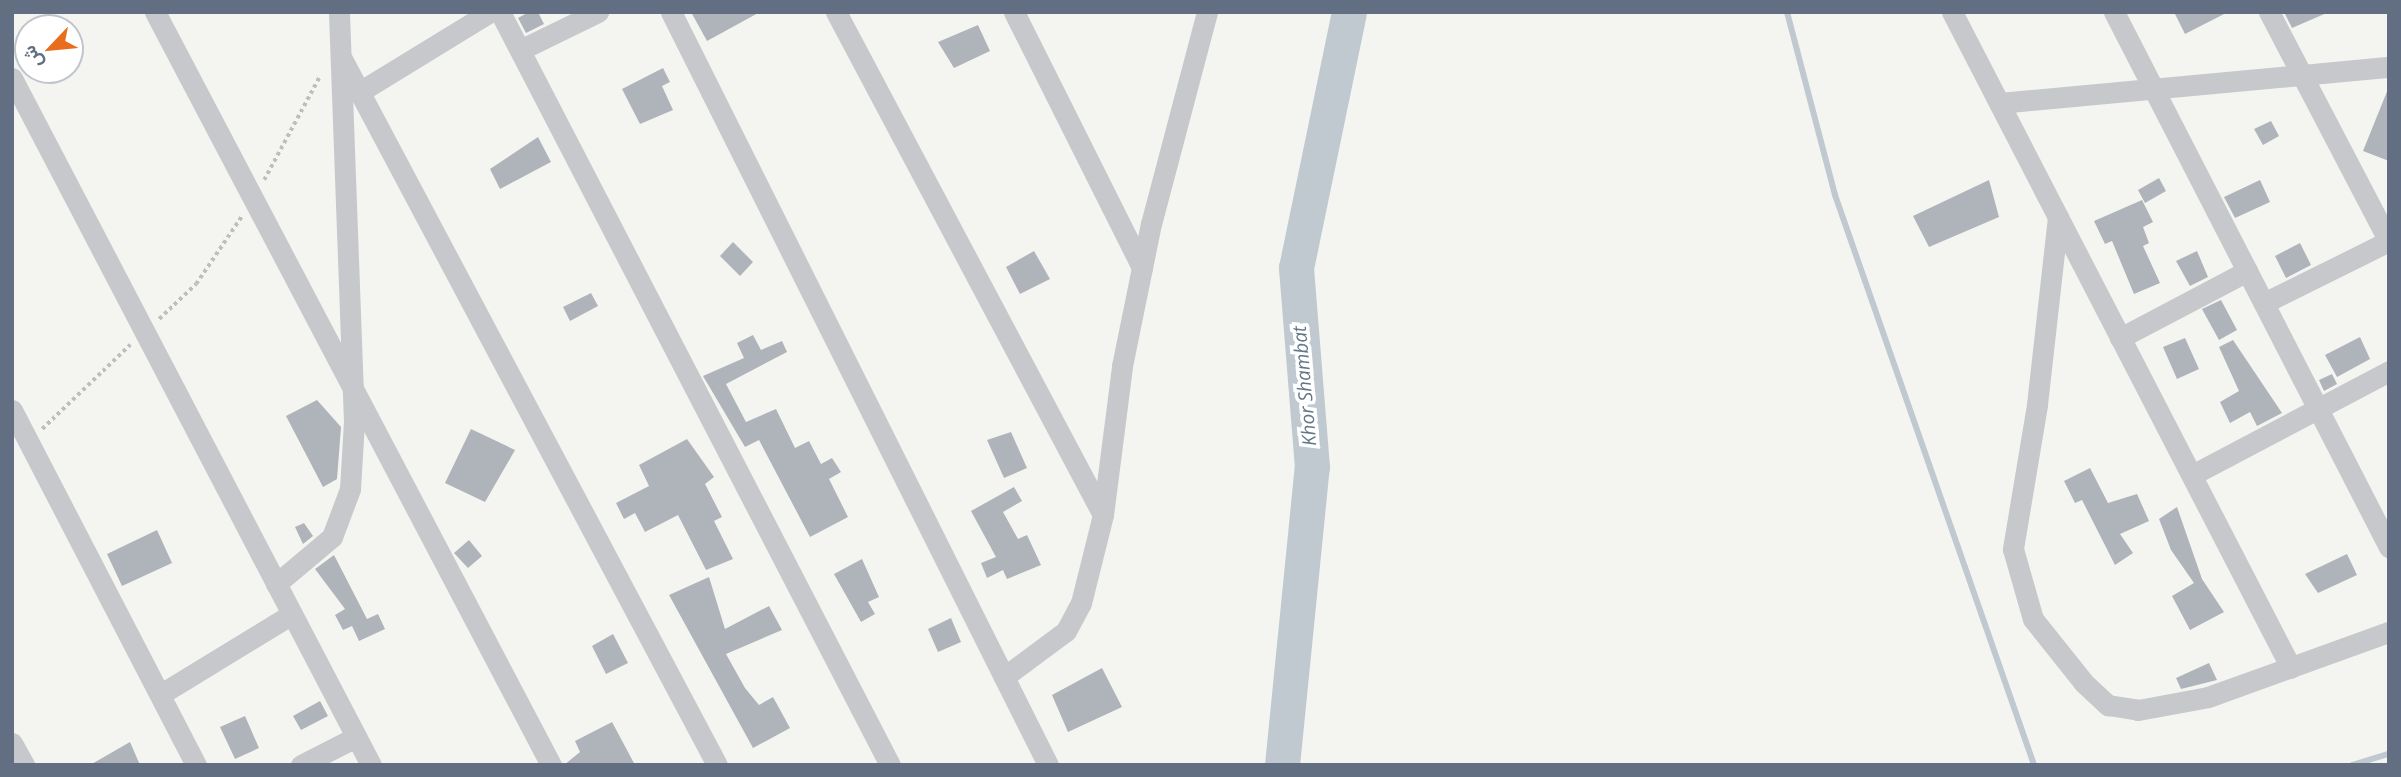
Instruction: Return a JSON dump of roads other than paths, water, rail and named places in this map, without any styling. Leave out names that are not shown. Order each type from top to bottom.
[{"type":"street","points":[[155,12],[351,374],[551,765]]},
{"type":"street","points":[[276,584],[332,537],[345,513],[355,422],[351,374],[339,12]]},
{"type":"street","points":[[361,91],[490,12]]},
{"type":"street","points":[[500,12],[890,765]]},
{"type":"street","points":[[520,50],[598,12]]},
{"type":"street","points":[[671,12],[1048,765]]},
{"type":"street","points":[[836,12],[1103,515]]},
{"type":"street","points":[[1014,12],[1142,268]]},
{"type":"street","points":[[1952,12],[2291,668]]},
{"type":"street","points":[[2114,12],[2389,547]]},
{"type":"street","points":[[2264,303],[2389,241],[2269,12]]},
{"type":"street","points":[[1004,677],[1066,631],[1081,603],[1103,515],[1142,268],[1202,17]]},
{"type":"street","points":[[342,59],[717,765]]},
{"type":"street","points":[[1999,103],[2389,68]]},
{"type":"street","points":[[12,78],[371,765]]},
{"type":"street","points":[[2057,217],[2037,405],[2012,549],[2033,619],[2108,705],[2138,710],[2208,697],[2389,632]]},
{"type":"street","points":[[2120,338],[2247,271]]},
{"type":"street","points":[[2192,475],[2389,371]]},
{"type":"street","points":[[12,410],[196,765]]},
{"type":"street","points":[[161,694],[292,614]]},
{"type":"street","points":[[300,765],[356,737]]},
{"type":"street","points":[[12,743],[24,765]]},
{"type":"waterway","name":"Khor Shambat","points":[[1282,765],[1312,467],[1296,268],[1349,12]]},
{"type":"waterway","points":[[1787,12],[1835,195],[2034,765]]},
{"type":"waterway","points":[[2352,765],[2389,754]]}]
